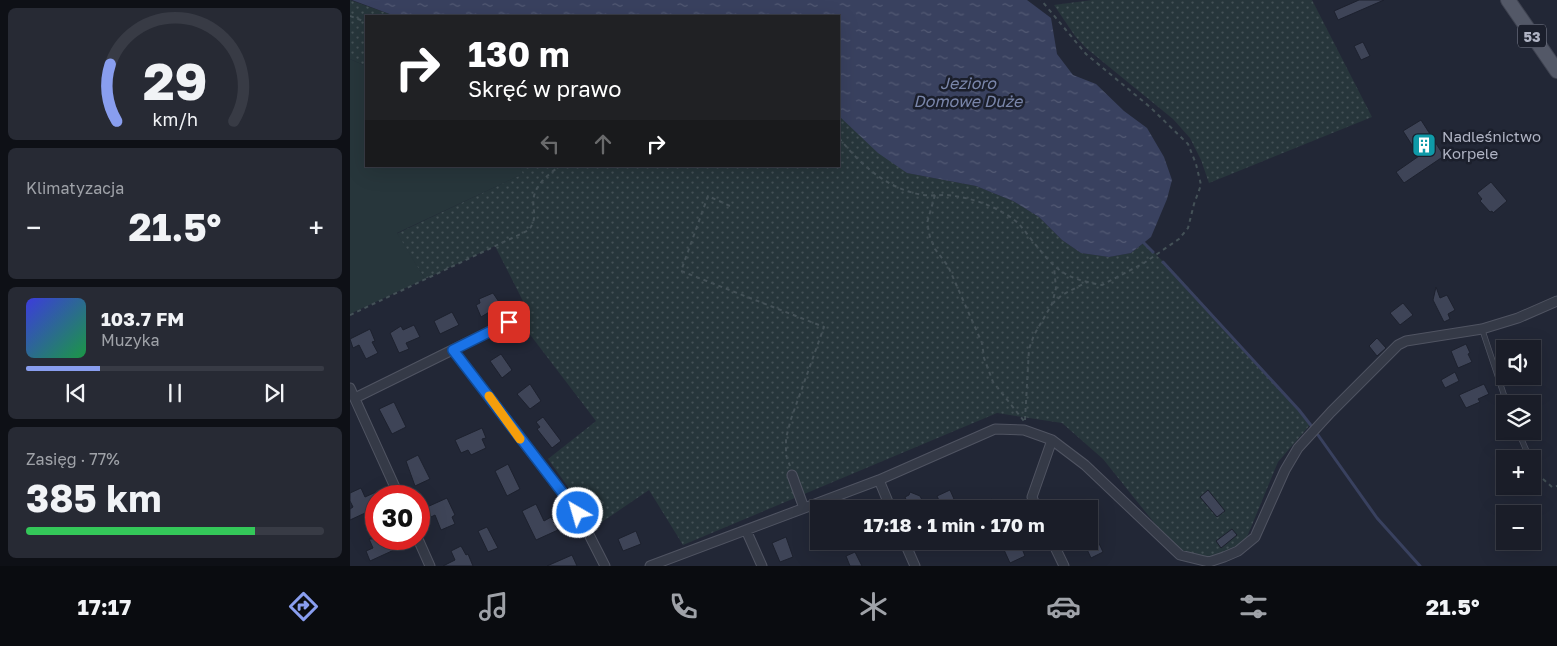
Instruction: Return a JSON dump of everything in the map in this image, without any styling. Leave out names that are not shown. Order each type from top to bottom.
[{"type":"main road","name":"53","points":[[1508,0],[1557,71]]},
{"type":"main road","name":"53","points":[[1518,0],[1557,65]]},
{"type":"street","points":[[650,566],[879,480],[995,429],[1024,430],[1052,440],[1085,465],[1180,555],[1208,562],[1238,551],[1255,537],[1285,470],[1298,448],[1330,412],[1398,345],[1406,341],[1482,329],[1518,318],[1557,301]]},
{"type":"street","points":[[355,398],[509,322]]},
{"type":"street","points":[[453,350],[578,513],[605,566]]},
{"type":"street","points":[[350,388],[394,485]]},
{"type":"street","points":[[1033,500],[1032,497],[1052,440]]},
{"type":"street","points":[[792,475],[804,508]]},
{"type":"street","points":[[879,480],[887,500]]},
{"type":"street","points":[[746,530],[762,566]]},
{"type":"street","points":[[423,550],[430,566]]},
{"type":"street","points":[[908,550],[915,566]]},
{"type":"street","points":[[1056,550],[1064,566]]},
{"type":"lane","points":[[1482,329],[1504,395]]},
{"type":"path","points":[[840,139],[866,168],[881,180],[898,188],[923,195],[965,197],[982,202],[1007,214],[1019,224],[1054,266],[1070,278],[1102,285],[1144,263],[1180,239],[1188,228],[1201,185],[1196,164],[1188,144],[1150,107],[1086,54],[1041,0]]},
{"type":"path","points":[[350,16],[365,22]]},
{"type":"path","points":[[350,315],[529,230],[535,221],[534,195],[546,176],[559,167]]},
{"type":"path","points":[[935,195],[927,223],[930,237],[935,249],[948,266],[982,342],[984,358],[993,382],[1025,422],[1029,349],[1034,335],[1052,304],[1056,288],[1054,266]]},
{"type":"path","points":[[730,206],[708,196],[681,271],[824,327],[786,438],[786,455],[792,475]]},
{"type":"path","points":[[1052,304],[1062,295],[1087,282]]},
{"type":"path","points":[[1541,477],[1552,487],[1557,486]]},
{"type":"shaded area","points":[[350,0],[392,15],[365,15],[365,66],[350,59]]},
{"type":"shaded area","points":[[1092,0],[1312,0],[1372,117],[1209,183],[1201,160],[1190,138],[1173,119],[1086,48],[1075,36],[1054,5]]},
{"type":"shaded area","points":[[350,59],[365,66],[365,167],[520,167],[523,174],[397,233],[425,279],[350,314]]},
{"type":"shaded area","points":[[840,117],[907,173],[976,186],[1013,201],[1039,217],[1062,240],[1081,253],[1109,257],[1131,253],[1144,243],[1178,276],[1299,410],[1310,425],[1278,462],[1247,537],[1238,551],[1209,562],[1180,555],[1103,459],[1062,423],[997,413],[683,545],[649,490],[596,526],[548,459],[596,421],[525,328],[527,309],[495,246],[425,279],[396,234],[522,174],[519,167],[840,167]]},
{"type":"water","name":"Jezioro Domowe Duże","points":[[352,0],[1027,0],[1051,18],[1057,54],[1073,75],[1096,84],[1124,111],[1147,128],[1164,157],[1172,180],[1167,199],[1151,237],[1131,253],[1109,257],[1081,253],[1062,240],[1039,217],[1013,201],[976,186],[907,173],[878,153],[840,117],[840,15],[392,15]]},
{"type":"building","points":[[1359,0],[1384,0],[1338,20],[1334,11]]},
{"type":"building","points":[[1363,42],[1370,56],[1361,60],[1354,46]]},
{"type":"building","name":"Nadleśnictwo Korpele","points":[[1421,120],[1444,156],[1404,183],[1396,172],[1419,156],[1403,131]]},
{"type":"building","points":[[1491,182],[1507,201],[1493,213],[1480,201],[1482,199],[1477,193]]},
{"type":"building","points":[[1436,287],[1440,298],[1447,295],[1455,310],[1448,314],[1450,319],[1444,322],[1433,300]]},
{"type":"building","points":[[493,293],[501,305],[481,317],[476,305],[480,303],[479,299]]},
{"type":"building","points":[[1403,303],[1413,315],[1400,325],[1390,313]]},
{"type":"building","points":[[452,312],[459,325],[440,334],[434,321]]},
{"type":"building","points":[[414,325],[420,337],[406,343],[409,349],[399,353],[390,333],[401,326],[403,330]]},
{"type":"building","points":[[370,329],[375,341],[372,342],[378,353],[366,359],[359,345],[353,348],[350,339]]},
{"type":"building","points":[[1377,338],[1386,348],[1377,356],[1369,346]]},
{"type":"building","points":[[1466,344],[1472,362],[1458,368],[1451,351]]},
{"type":"building","points":[[501,354],[512,370],[502,378],[490,361]]},
{"type":"building","points":[[1455,372],[1459,381],[1445,388],[1441,380]]},
{"type":"building","points":[[530,384],[541,401],[530,409],[517,394]]},
{"type":"building","points":[[1484,384],[1489,394],[1478,399],[1480,402],[1466,408],[1459,395]]},
{"type":"building","points":[[394,402],[406,427],[392,434],[379,409]]},
{"type":"building","points":[[543,417],[561,441],[552,448],[537,429],[540,427],[536,422]]},
{"type":"building","points":[[482,428],[486,438],[482,439],[486,448],[471,455],[468,450],[461,453],[455,440]]},
{"type":"building","points":[[418,455],[430,479],[415,485],[406,461]]},
{"type":"building","points":[[508,464],[520,489],[507,496],[495,471]]},
{"type":"building","points":[[361,488],[365,497],[365,513],[350,520],[350,509],[353,507],[350,501],[350,493]]},
{"type":"building","points":[[950,490],[954,499],[939,500],[937,496]]},
{"type":"building","points":[[1208,490],[1225,511],[1217,517],[1200,497]]},
{"type":"building","points":[[910,492],[920,496],[922,500],[906,500],[905,497]]},
{"type":"building","points":[[447,498],[455,515],[452,517],[455,524],[441,530],[435,515],[431,517],[430,506]]},
{"type":"building","points":[[536,504],[544,521],[551,517],[558,530],[536,540],[522,511]]},
{"type":"building","points":[[487,527],[498,548],[488,552],[478,531]]},
{"type":"building","points":[[1232,529],[1237,535],[1221,548],[1216,541]]},
{"type":"building","points":[[636,531],[641,544],[623,551],[618,539]]},
{"type":"building","points":[[786,537],[793,557],[780,562],[772,543]]},
{"type":"building","points":[[1098,541],[1103,552],[1091,558],[1087,550],[1098,550]]},
{"type":"building","points":[[461,546],[466,555],[468,554],[473,566],[443,566],[455,560],[451,551]]},
{"type":"building","points":[[368,550],[394,550],[370,561],[366,551]]},
{"type":"building","points":[[1004,550],[1023,550],[1025,556],[1010,563]]},
{"type":"building","points":[[855,552],[862,566],[850,566],[846,556]]},
{"type":"building","points":[[572,555],[577,566],[547,566]]},
{"type":"waterway","points":[[1144,243],[1153,252]]},
{"type":"waterway","points":[[1163,262],[1299,410],[1313,428]]},
{"type":"waterway","points":[[1318,435],[1377,518],[1420,566]]},
{"type":"slow traffic","points":[[489,396],[520,439]]},
{"type":"place","name":"Nadleśnictwo Korpele","points":[[1424,145]]},
{"type":"route","points":[[509,322],[453,350],[578,513]]}]
